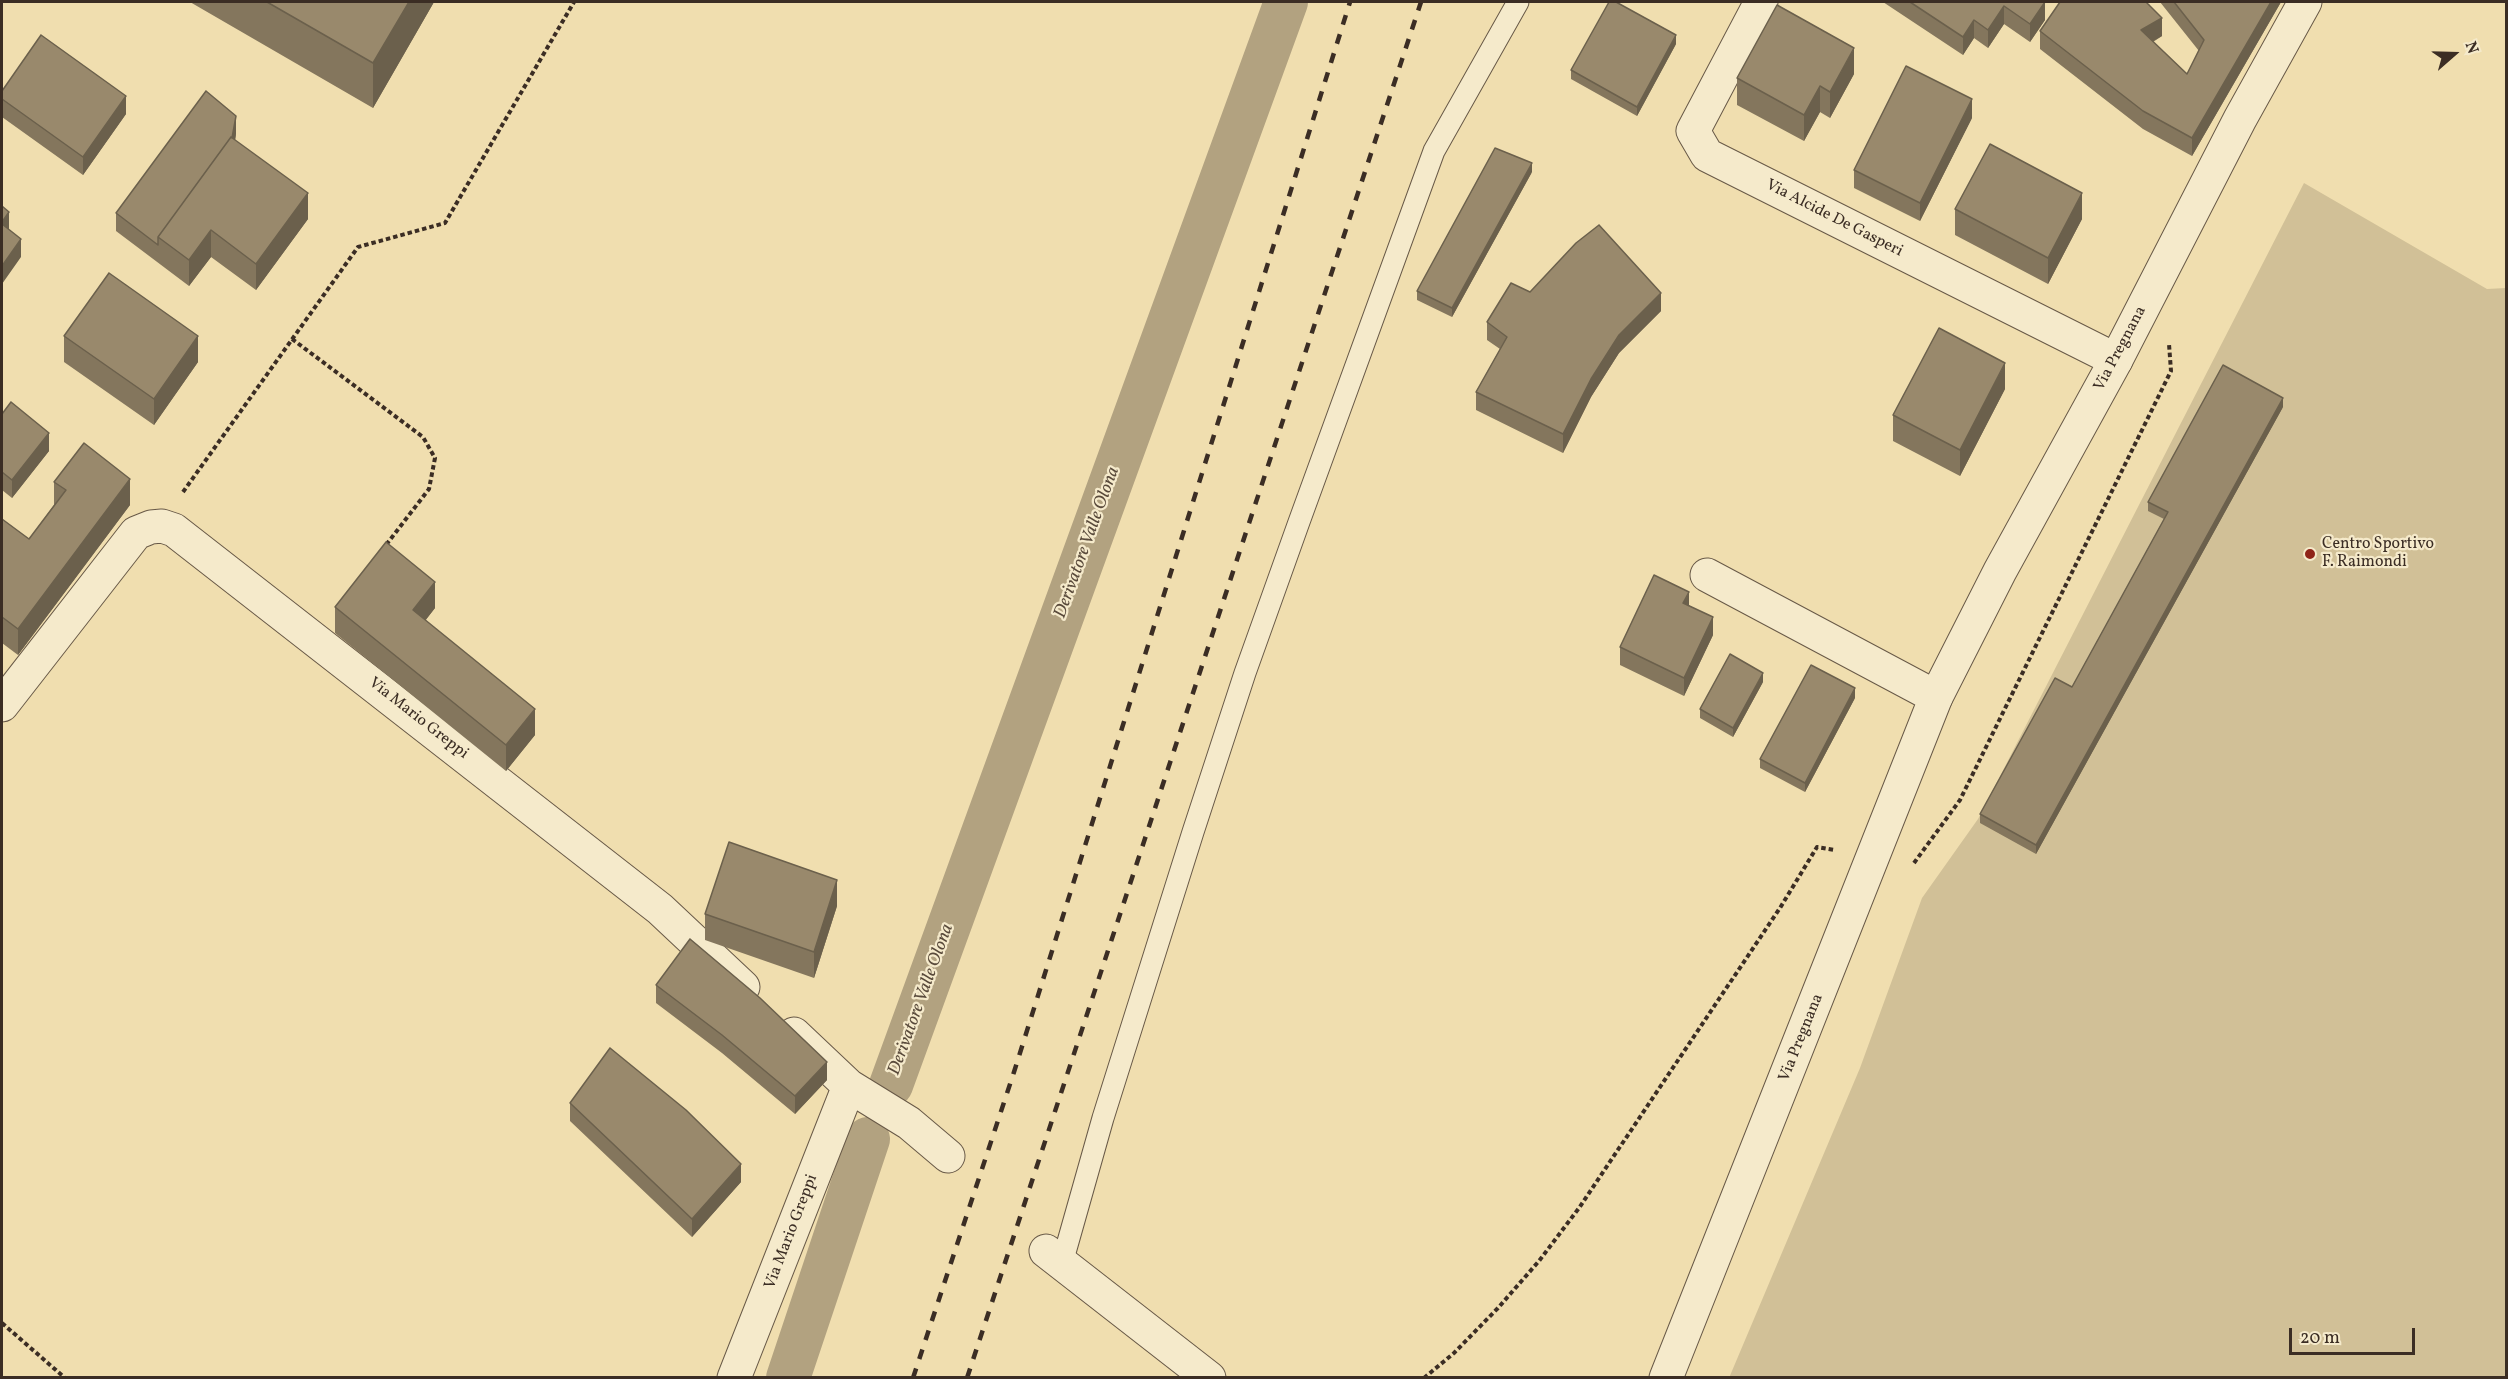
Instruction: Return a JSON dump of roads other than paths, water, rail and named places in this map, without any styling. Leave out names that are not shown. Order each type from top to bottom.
[{"type":"street","name":"Via Alcide De Gasperi","points":[[1761,2],[1693,131],[1707,155],[2116,360]]},
{"type":"street","name":"Via Pregnana","points":[[1666,1377],[1936,697],[2000,572],[2116,360],[2240,118],[2305,2]]},
{"type":"street","name":"Via Mario Greppi","points":[[2,705],[136,533],[151,527],[162,526],[185,537],[660,909],[849,1086],[909,1123],[948,1156]]},
{"type":"street","points":[[1707,575],[1936,697]]},
{"type":"street","name":"Via Mario Greppi","points":[[734,1377],[849,1086]]},
{"type":"street","points":[[1054,1257],[1209,1377]]},
{"type":"lane","points":[[1054,1257],[1103,1118],[1245,674],[1434,151],[1518,2]]},
{"type":"waterway","name":"Derivatore Valle Olona","points":[[891,1085],[1286,2]]},
{"type":"waterway","name":"Derivatore Valle Olona","points":[[788,1378],[868,1139]]},
{"type":"railway","points":[[913,1378],[1014,1072],[1350,2]]},
{"type":"railway","points":[[967,1378],[1421,2]]},
{"type":"place","name":"Centro Sportivo F. Raimondi","points":[[2310,554]]}]
